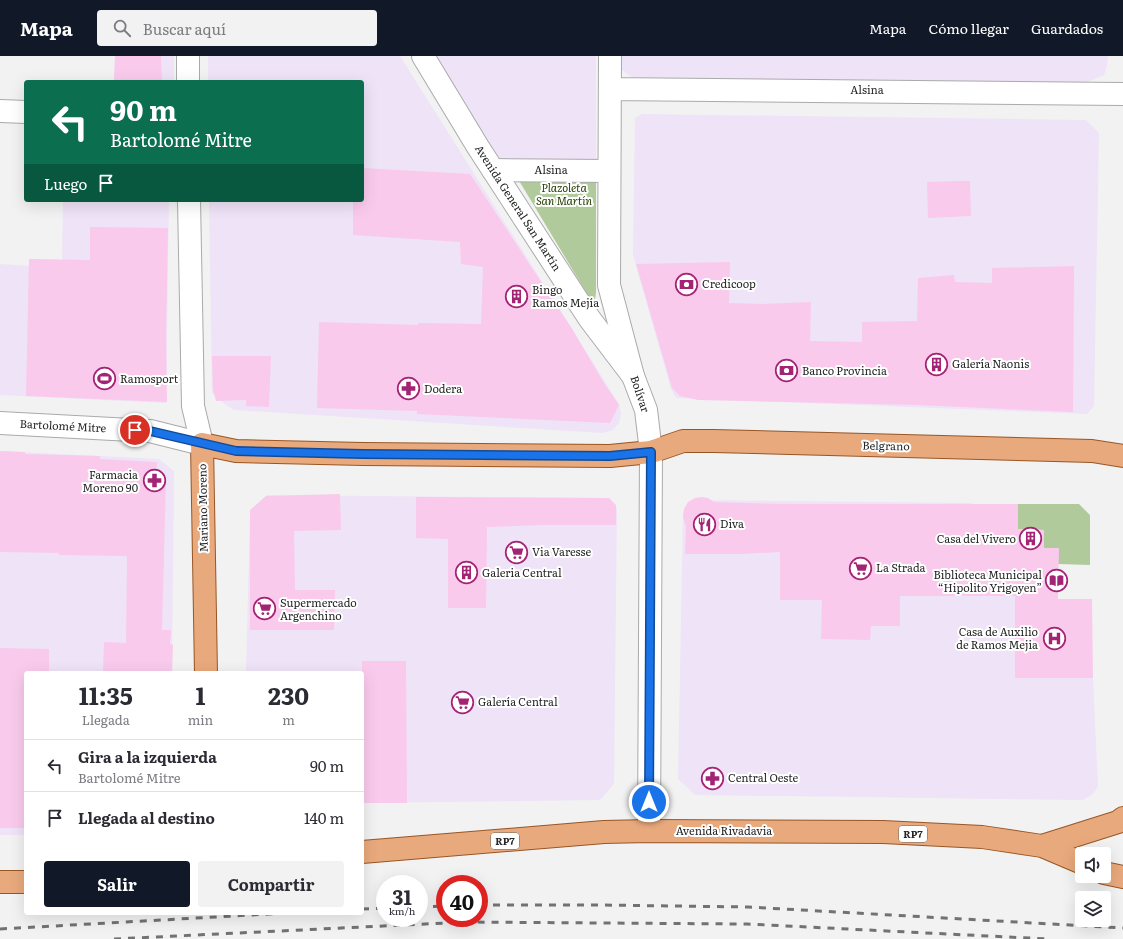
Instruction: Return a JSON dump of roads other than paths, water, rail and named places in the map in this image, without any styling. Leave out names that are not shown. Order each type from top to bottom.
[{"type":"main road","name":"Belgrano","points":[[651,452],[684,441],[698,441],[1092,451],[1123,456]]},
{"type":"main road","name":"Bartolomé Mitre","points":[[202,444],[236,451],[363,454],[610,456],[651,452]]},
{"type":"main road","name":"Mariano Moreno","points":[[202,444],[206,671]]},
{"type":"main road","points":[[1042,846],[1118,822],[1123,818]]},
{"type":"main road","name":"Avenida Rivadavia","points":[[364,852],[604,832],[883,832],[982,837],[1042,846],[1075,860]]},
{"type":"main road","points":[[1111,874],[1123,877]]},
{"type":"main road","points":[[0,882],[24,882]]},
{"type":"street","points":[[188,56],[188,80]]},
{"type":"street","name":"Avenida General San Martín","points":[[423,56],[478,147],[589,318],[633,376]]},
{"type":"street","name":"Bolívar","points":[[610,56],[610,285],[633,376],[646,410],[651,452],[649,831]]},
{"type":"street","name":"Alsina","points":[[610,89],[1123,94]]},
{"type":"street","points":[[0,111],[24,112]]},
{"type":"street","name":"Alsina","points":[[493,170],[609,171]]},
{"type":"street","name":"Mariano Moreno","points":[[189,202],[193,406],[202,444]]},
{"type":"street","name":"Bartolomé Mitre","points":[[0,423],[150,431],[202,444]]},
{"type":"railway","points":[[488,905],[748,907],[1123,928]]},
{"type":"railway","points":[[428,907],[436,906]]},
{"type":"railway","points":[[364,909],[376,908]]},
{"type":"railway","points":[[0,929],[251,915]]},
{"type":"railway","points":[[114,939],[466,922],[747,924],[1048,939]]},
{"type":"place","name":"Credicoop","points":[[686,284]]},
{"type":"place","name":"Bingo Ramos Mejía","points":[[516,296]]},
{"type":"place","name":"Galería Naonis","points":[[937,364]]},
{"type":"place","name":"Banco Provincia","points":[[786,371]]},
{"type":"place","name":"Ramosport","points":[[104,379]]},
{"type":"place","name":"Dodera","points":[[409,389]]},
{"type":"place","name":"Farmacia Moreno 90","points":[[154,481]]},
{"type":"place","name":"Diva","points":[[705,524]]},
{"type":"place","name":"Casa del Vivero","points":[[1031,539]]},
{"type":"place","name":"Via Varesse","points":[[516,552]]},
{"type":"place","name":"La Strada","points":[[861,568]]},
{"type":"place","name":"Galeria Central","points":[[467,573]]},
{"type":"place","name":"Biblioteca Municipal “Hipolito Yrigoyen”","points":[[1057,581]]},
{"type":"place","name":"Supermercado Argenchino","points":[[264,609]]},
{"type":"place","name":"Casa de Auxilio de Ramos Mejia","points":[[1054,638]]},
{"type":"place","name":"Galería Central","points":[[462,702]]},
{"type":"place","name":"Central Oeste","points":[[712,778]]},
{"type":"park label","name":"Plazoleta San Martín","points":[[564,194]]}]
